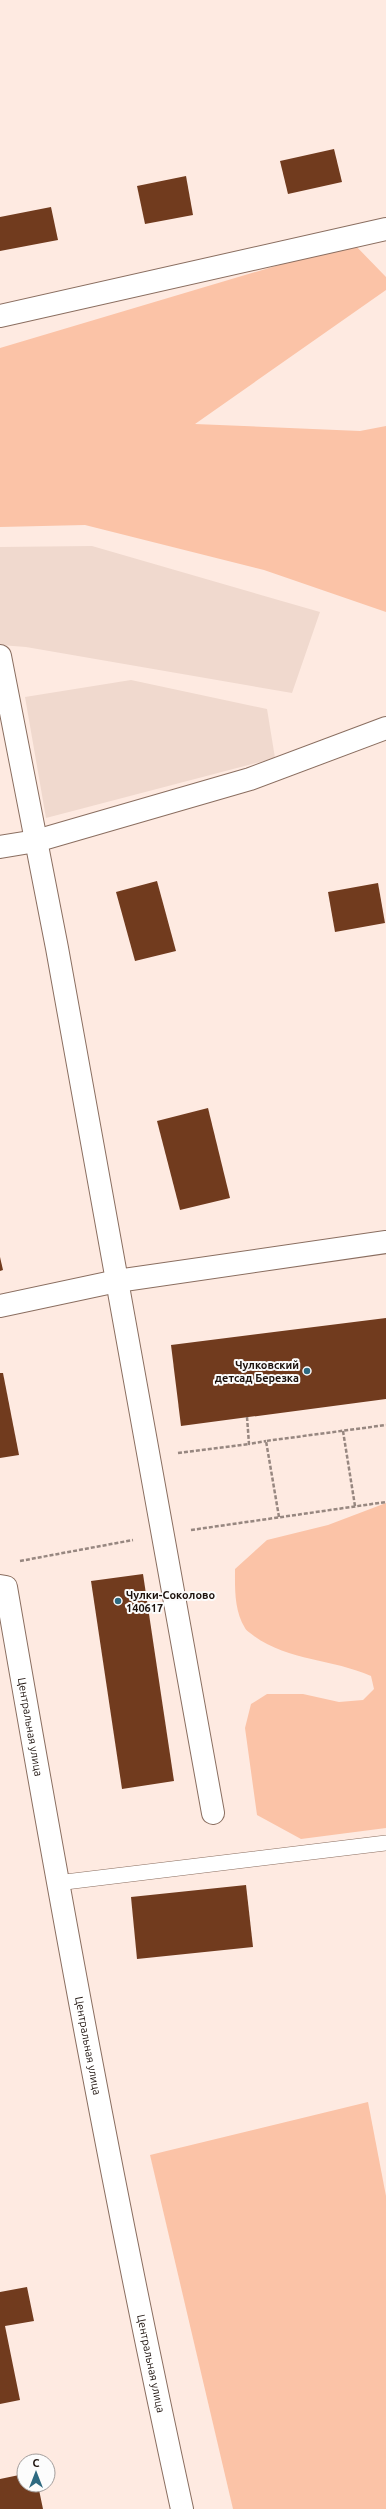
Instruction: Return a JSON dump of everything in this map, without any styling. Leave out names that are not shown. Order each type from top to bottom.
[{"type":"street","points":[[0,316],[386,229]]},
{"type":"street","points":[[0,656],[36,841],[213,1813]]},
{"type":"street","points":[[0,847],[36,841],[250,779],[386,728]]},
{"type":"street","points":[[0,1306],[117,1281],[386,1242]]},
{"type":"street","name":"Центральная улица","points":[[0,1586],[6,1587],[57,1883],[155,2384],[182,2509]]},
{"type":"lane","points":[[57,1883],[386,1843]]},
{"type":"path","points":[[247,1417],[249,1444]]},
{"type":"path","points":[[149,1456],[386,1425]]},
{"type":"path","points":[[343,1431],[355,1506]]},
{"type":"path","points":[[266,1441],[279,1517]]},
{"type":"shaded area","points":[[353,243],[386,277],[386,290],[195,424],[360,431],[386,426],[386,612],[264,570],[85,525],[0,527],[0,348]]},
{"type":"shaded area","points":[[92,546],[320,612],[292,693],[26,647],[0,645],[0,547]]},
{"type":"shaded area","points":[[131,680],[267,709],[275,758],[46,818],[25,697]]},
{"type":"shaded area","points":[[386,1503],[386,1828],[301,1839],[257,1815],[245,1728],[251,1704],[267,1694],[303,1694],[339,1702],[363,1700],[374,1689],[371,1676],[356,1670],[282,1650],[268,1644],[247,1631],[241,1621],[237,1607],[235,1592],[235,1569],[267,1540],[328,1525]]},
{"type":"shaded area","points":[[368,2102],[386,2196],[386,2509],[233,2509],[150,2155]]},
{"type":"building","points":[[334,149],[342,182],[288,194],[280,161]]},
{"type":"building","points":[[186,176],[193,215],[145,224],[137,186]]},
{"type":"building","points":[[51,207],[58,240],[0,251],[0,217]]},
{"type":"building","points":[[157,881],[176,951],[135,961],[116,892]]},
{"type":"building","points":[[378,883],[385,923],[335,932],[328,892]]},
{"type":"building","points":[[208,1108],[230,1198],[180,1210],[157,1121]]},
{"type":"building","points":[[0,1257],[3,1270],[0,1271]]},
{"type":"building","points":[[386,1318],[386,1399],[181,1426],[171,1345]]},
{"type":"building","points":[[0,1373],[3,1373],[19,1455],[0,1458]]},
{"type":"building","points":[[143,1574],[174,1781],[122,1789],[91,1581]]},
{"type":"building","points":[[246,1885],[253,1947],[137,1959],[131,1897]]},
{"type":"building","points":[[27,2287],[34,2321],[5,2326],[20,2400],[0,2404],[0,2292]]},
{"type":"building","points":[[16,2476],[16,2493],[40,2493],[43,2509],[0,2509],[0,2479]]},
{"type":"place","name":"Чулковский детсад Березка","points":[[307,1371]]},
{"type":"place","name":"Чулки-Соколово 140617","points":[[118,1601]]}]
